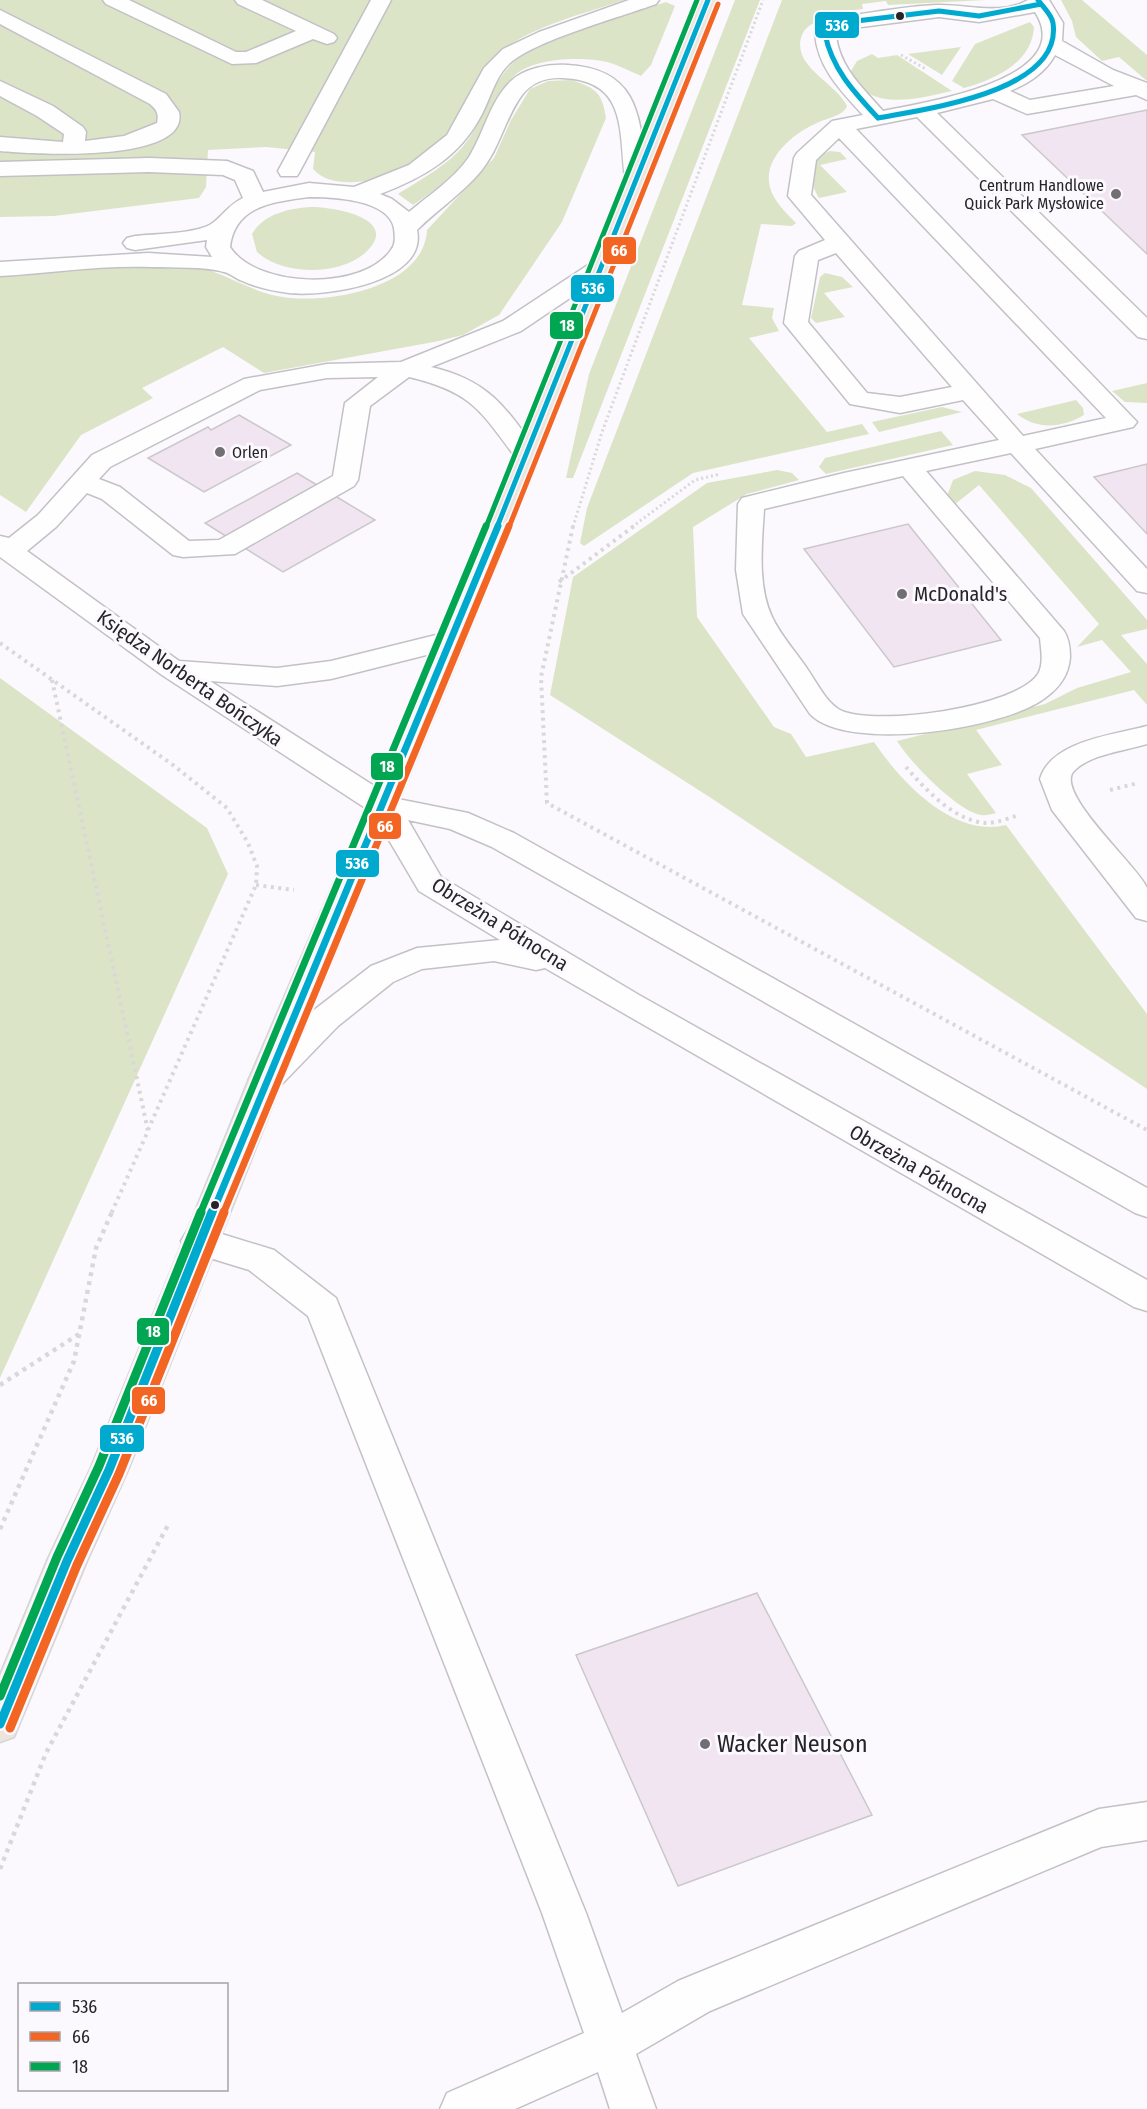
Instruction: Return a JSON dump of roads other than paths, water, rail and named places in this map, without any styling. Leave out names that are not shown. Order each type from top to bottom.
[{"type":"main road","points":[[0,1724],[67,1561],[109,1470],[199,1241],[266,1079],[384,806],[525,453],[563,367],[708,0]]},
{"type":"street","points":[[113,0],[232,58],[249,59],[312,33]]},
{"type":"street","points":[[245,0],[324,38],[358,42]]},
{"type":"street","points":[[274,165],[358,42],[381,0]]},
{"type":"street","points":[[355,194],[419,171],[443,153],[466,125],[485,85],[501,59],[536,42],[649,0]]},
{"type":"street","points":[[878,118],[841,77],[825,49],[825,34],[840,23],[939,10],[979,16],[1000,14],[1040,2],[1053,23],[1051,44],[1041,62],[1021,78],[974,99],[840,126],[805,158],[799,196],[968,391],[1147,585]]},
{"type":"street","points":[[0,16],[158,99],[167,107],[171,116],[167,127],[130,143],[29,147],[0,144]]},
{"type":"street","points":[[1051,44],[1105,75],[1144,91]]},
{"type":"street","points":[[407,226],[475,164],[514,91],[528,77],[551,72],[577,70],[600,76],[620,92],[627,113],[636,179]]},
{"type":"street","points":[[0,87],[45,111],[75,132],[73,146]]},
{"type":"street","points":[[994,91],[1027,107],[1144,91]]},
{"type":"street","points":[[921,109],[1147,332]]},
{"type":"street","points":[[840,126],[1136,419]]},
{"type":"street","points":[[149,165],[209,157],[274,165],[302,179],[309,190]]},
{"type":"street","points":[[0,170],[149,165],[227,168],[245,176],[256,202]]},
{"type":"street","points":[[309,190],[355,194],[379,201],[397,213],[407,226],[407,243],[396,260],[375,273],[346,283],[312,287],[279,285],[250,277],[230,265],[218,247],[222,228],[235,213],[256,202],[281,194],[309,190]]},
{"type":"street","points":[[0,252],[167,240],[191,237],[222,228]]},
{"type":"street","points":[[839,243],[807,256],[796,323],[859,399],[900,405],[968,391]]},
{"type":"street","points":[[0,269],[147,260],[230,265]]},
{"type":"street","points":[[83,482],[111,493],[183,549],[225,548],[345,480],[358,403],[405,369],[512,326],[602,266]]},
{"type":"street","points":[[5,547],[47,520],[101,461],[253,384],[327,371],[405,369],[449,379],[485,400],[525,453]]},
{"type":"street","points":[[909,467],[1054,637],[1057,660],[1048,682],[1027,698],[984,713],[929,723],[880,726],[831,717],[806,689],[755,610],[748,552],[751,504],[867,474],[1019,446],[1136,419]]},
{"type":"street","name":"Księdza Norberta Bończyka","points":[[5,547],[172,669],[384,806]]},
{"type":"street","points":[[172,669],[277,677],[331,670],[452,640]]},
{"type":"street","points":[[1147,735],[1090,750],[1065,761],[1058,768],[1055,780],[1063,803],[1147,910]]},
{"type":"street","points":[[384,806],[457,820],[502,840],[1147,1204]]},
{"type":"street","name":"Obrzeżna Północna","points":[[384,806],[430,884],[564,965],[1147,1297]]},
{"type":"street","points":[[266,1079],[326,1018],[382,974],[417,959],[494,950],[564,965]]},
{"type":"street","points":[[199,1241],[261,1260],[323,1308],[564,1913],[633,2109]]},
{"type":"street","points":[[463,2109],[611,2044],[694,1996],[1100,1828],[1147,1821]]},
{"type":"place","name":"Centrum Handlowe Quick Park Mysłowice","points":[[1116,194]]},
{"type":"place","name":"Orlen","points":[[220,452]]},
{"type":"place","name":"McDonald's","points":[[902,594]]},
{"type":"place","name":"Wacker Neuson","points":[[705,1744]]}]
